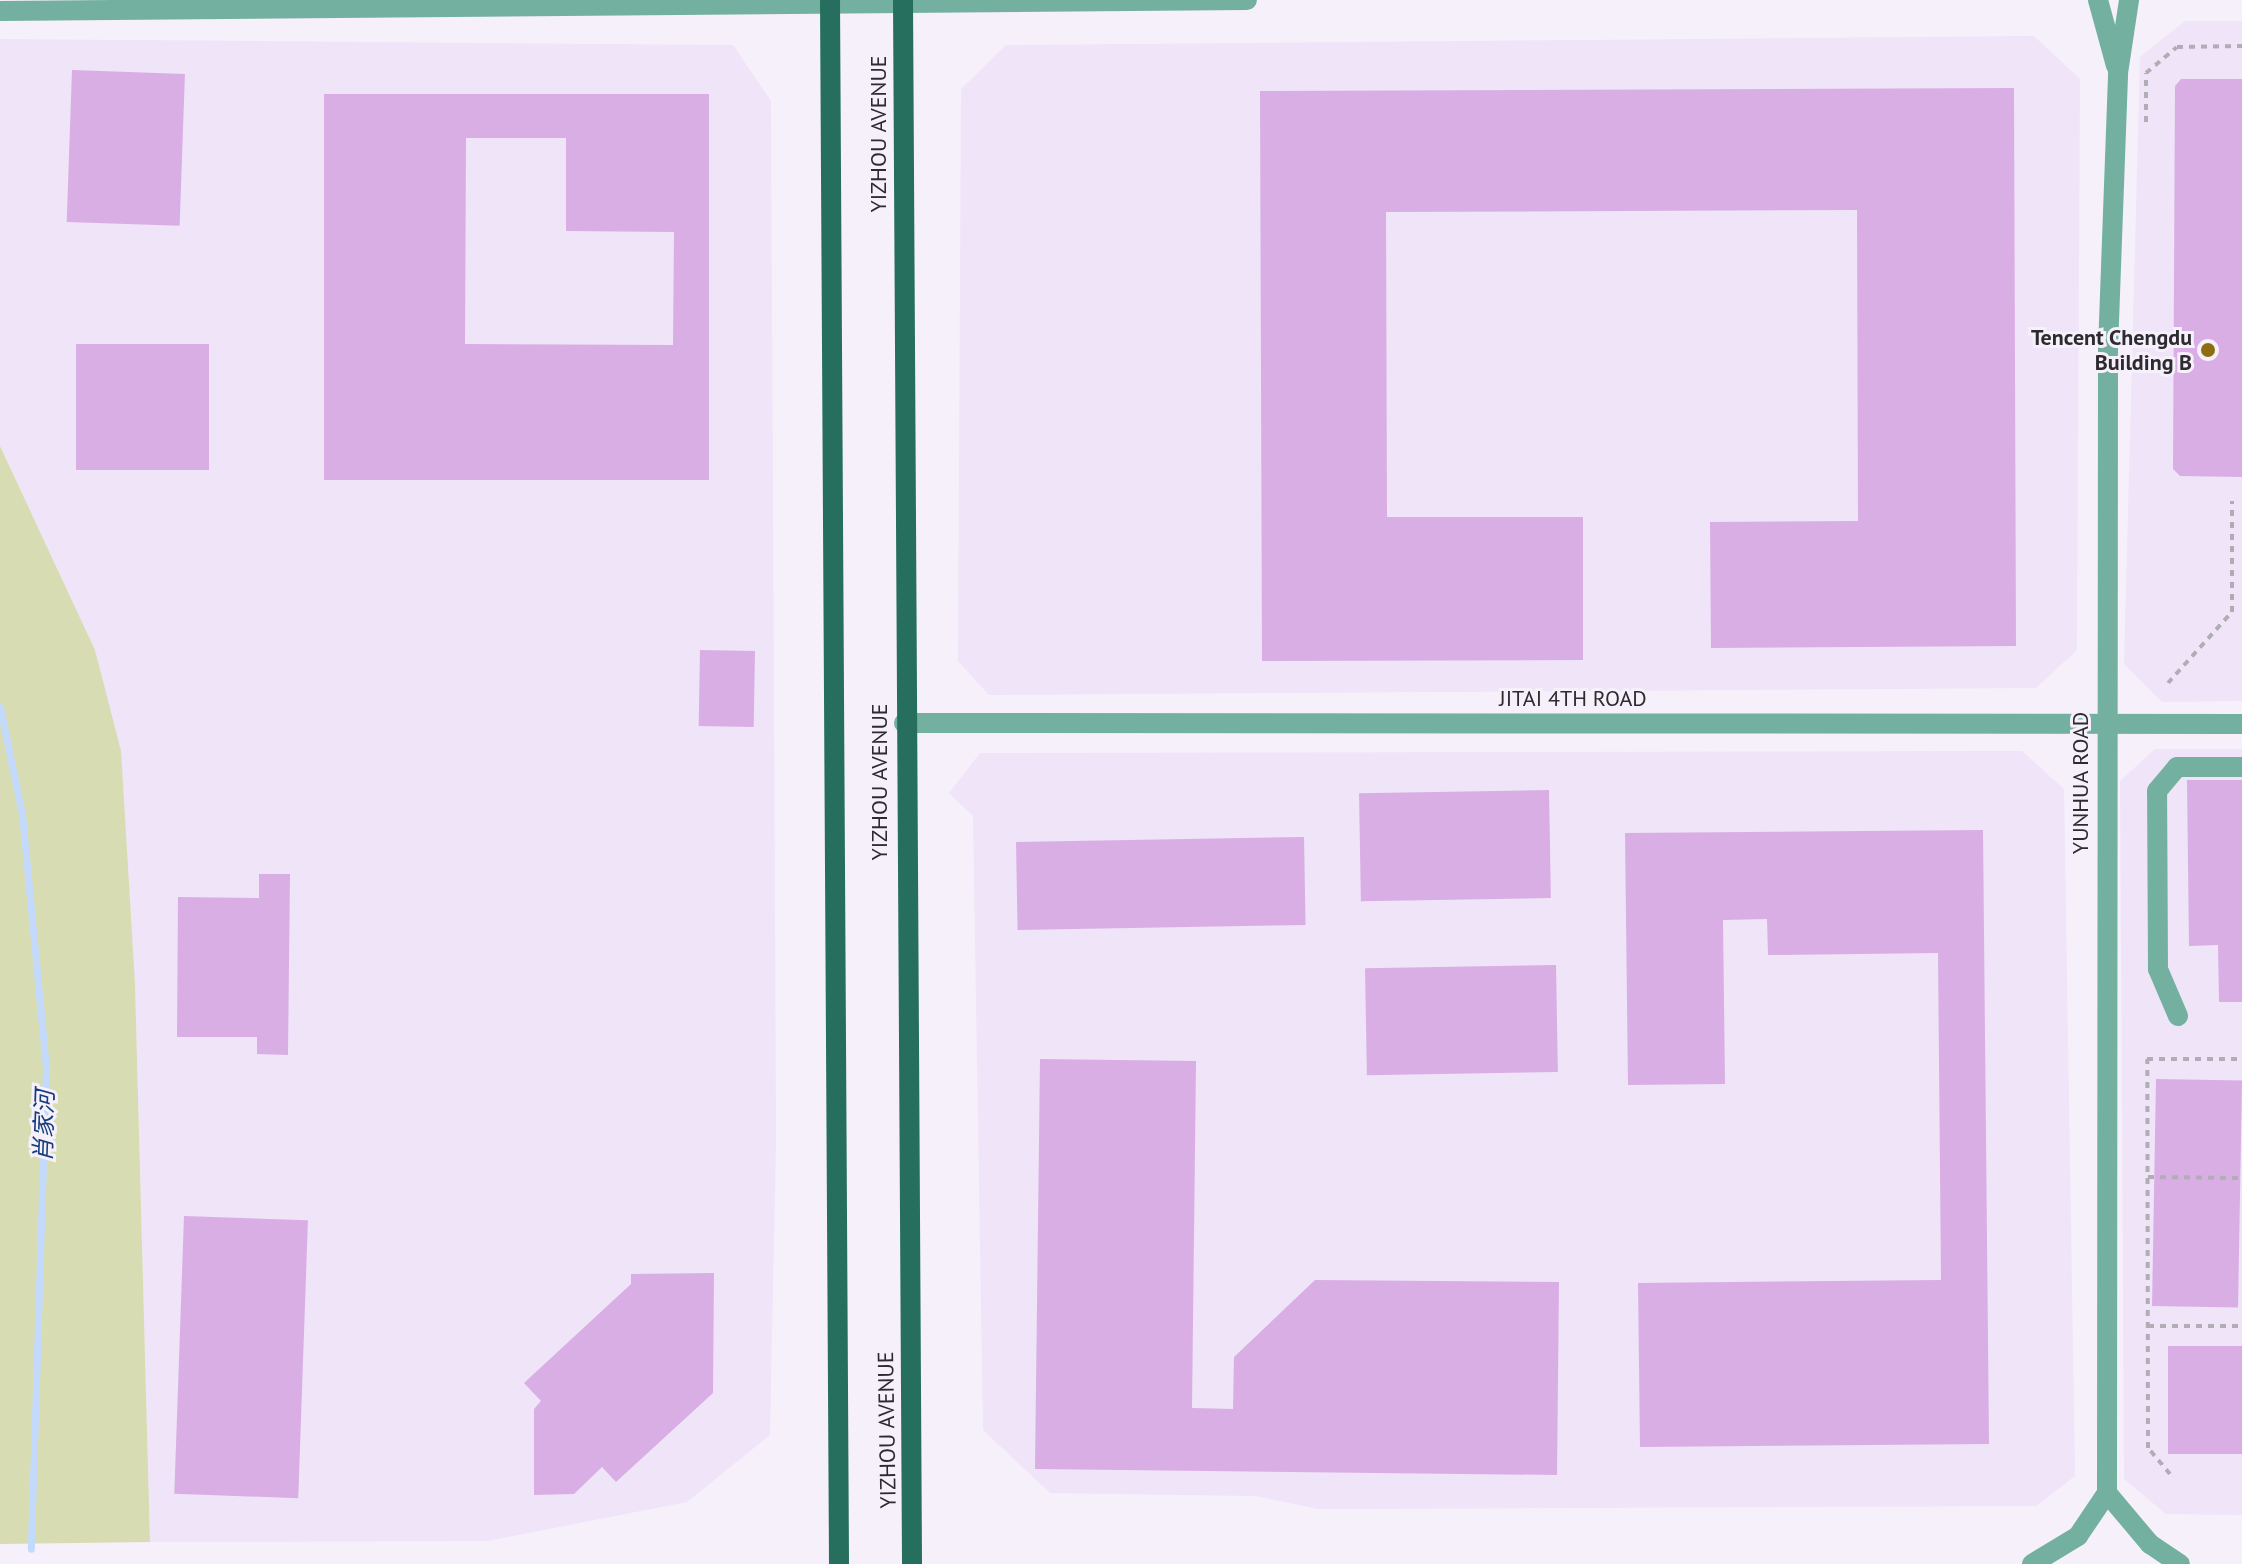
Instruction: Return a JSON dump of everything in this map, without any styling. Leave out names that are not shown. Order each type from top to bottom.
[{"type":"main road","name":"YIZHOU AVENUE","points":[[830,4],[839,1564]]},
{"type":"main road","name":"YIZHOU AVENUE","points":[[903,4],[904,723],[912,1564]]},
{"type":"street","points":[[0,11],[1247,0]]},
{"type":"street","name":"YUNHUA ROAD","points":[[2098,0],[2118,73]]},
{"type":"street","name":"YUNHUA ROAD","points":[[2107,1493],[2105,724],[2118,73],[2129,0]]},
{"type":"street","name":"JITAI 4TH ROAD","points":[[904,723],[2242,724]]},
{"type":"street","points":[[2178,1016],[2158,969],[2157,791],[2177,767],[2242,767]]},
{"type":"street","points":[[2032,1564],[2078,1536],[2107,1493],[2150,1544],[2180,1564]]},
{"type":"path","points":[[2146,122],[2146,73],[2177,47],[2242,46]]},
{"type":"path","points":[[2168,683],[2232,612],[2232,501]]},
{"type":"path","points":[[2170,1474],[2148,1448],[2147,1059],[2242,1059]]},
{"type":"path","points":[[2148,1177],[2242,1178]]},
{"type":"path","points":[[2148,1326],[2242,1326]]},
{"type":"shaded area","points":[[2185,21],[2242,21],[2242,701],[2162,702],[2124,664],[2140,57]]},
{"type":"shaded area","points":[[2034,36],[2080,79],[2077,650],[2036,688],[989,695],[958,661],[961,89],[1006,45]]},
{"type":"shaded area","points":[[0,39],[733,45],[771,101],[776,1138],[770,1435],[687,1502],[487,1541],[150,1542],[135,984],[95,650],[0,446]]},
{"type":"shaded area","points":[[2155,749],[2242,749],[2242,1515],[2166,1514],[2124,1479],[2120,781]]},
{"type":"shaded area","points":[[2022,751],[2064,789],[2075,1476],[2036,1506],[1318,1509],[1256,1496],[1050,1493],[983,1430],[973,816],[949,793],[980,753]]},
{"type":"green space","points":[[0,446],[95,650],[121,751],[135,984],[150,1542],[0,1544]]},
{"type":"building","points":[[72,70],[185,74],[180,226],[67,222]]},
{"type":"building","name":"Tencent Chengdu Building B","points":[[2181,79],[2242,79],[2242,477],[2180,476],[2173,469],[2175,86]]},
{"type":"building","points":[[2014,88],[2016,646],[1711,648],[1710,522],[1858,521],[1857,210],[1386,212],[1387,517],[1583,517],[1583,660],[1262,661],[1260,91]]},
{"type":"building","points":[[324,94],[709,94],[709,480],[324,480]],"holes":[[[466,138],[566,138],[566,231],[674,232],[673,345],[465,344]]]},
{"type":"building","points":[[76,344],[209,344],[209,470],[76,470]]},
{"type":"building","points":[[700,650],[755,651],[754,727],[699,726]]},
{"type":"building","points":[[2187,780],[2242,780],[2242,1002],[2219,1002],[2218,945],[2189,946]]},
{"type":"building","points":[[1549,790],[1551,898],[1361,901],[1359,793]]},
{"type":"building","points":[[1983,830],[1989,1444],[1640,1447],[1638,1283],[1941,1280],[1938,953],[1768,955],[1767,919],[1723,920],[1725,1084],[1628,1085],[1625,833]]},
{"type":"building","points":[[1304,837],[1306,925],[1018,930],[1016,842]]},
{"type":"building","points":[[259,874],[290,874],[288,1055],[257,1054],[257,1037],[177,1037],[178,897],[259,898]]},
{"type":"building","points":[[1556,965],[1558,1072],[1367,1075],[1365,968]]},
{"type":"building","points":[[1040,1059],[1196,1061],[1192,1408],[1233,1409],[1234,1357],[1315,1280],[1559,1282],[1557,1475],[1035,1469]]},
{"type":"building","points":[[2156,1079],[2242,1081],[2238,1307],[2152,1306]]},
{"type":"building","points":[[184,1216],[308,1220],[298,1498],[174,1494]]},
{"type":"building","points":[[714,1273],[713,1393],[616,1482],[602,1467],[574,1494],[534,1495],[534,1409],[541,1401],[524,1383],[631,1284],[631,1274]]},
{"type":"building","points":[[2168,1346],[2242,1346],[2242,1454],[2168,1454]]},
{"type":"waterway","name":"肖家河","points":[[0,707],[22,814],[46,1066],[31,1549]]},
{"type":"place","name":"Tencent Chengdu Building B","points":[[2208,350]]}]
